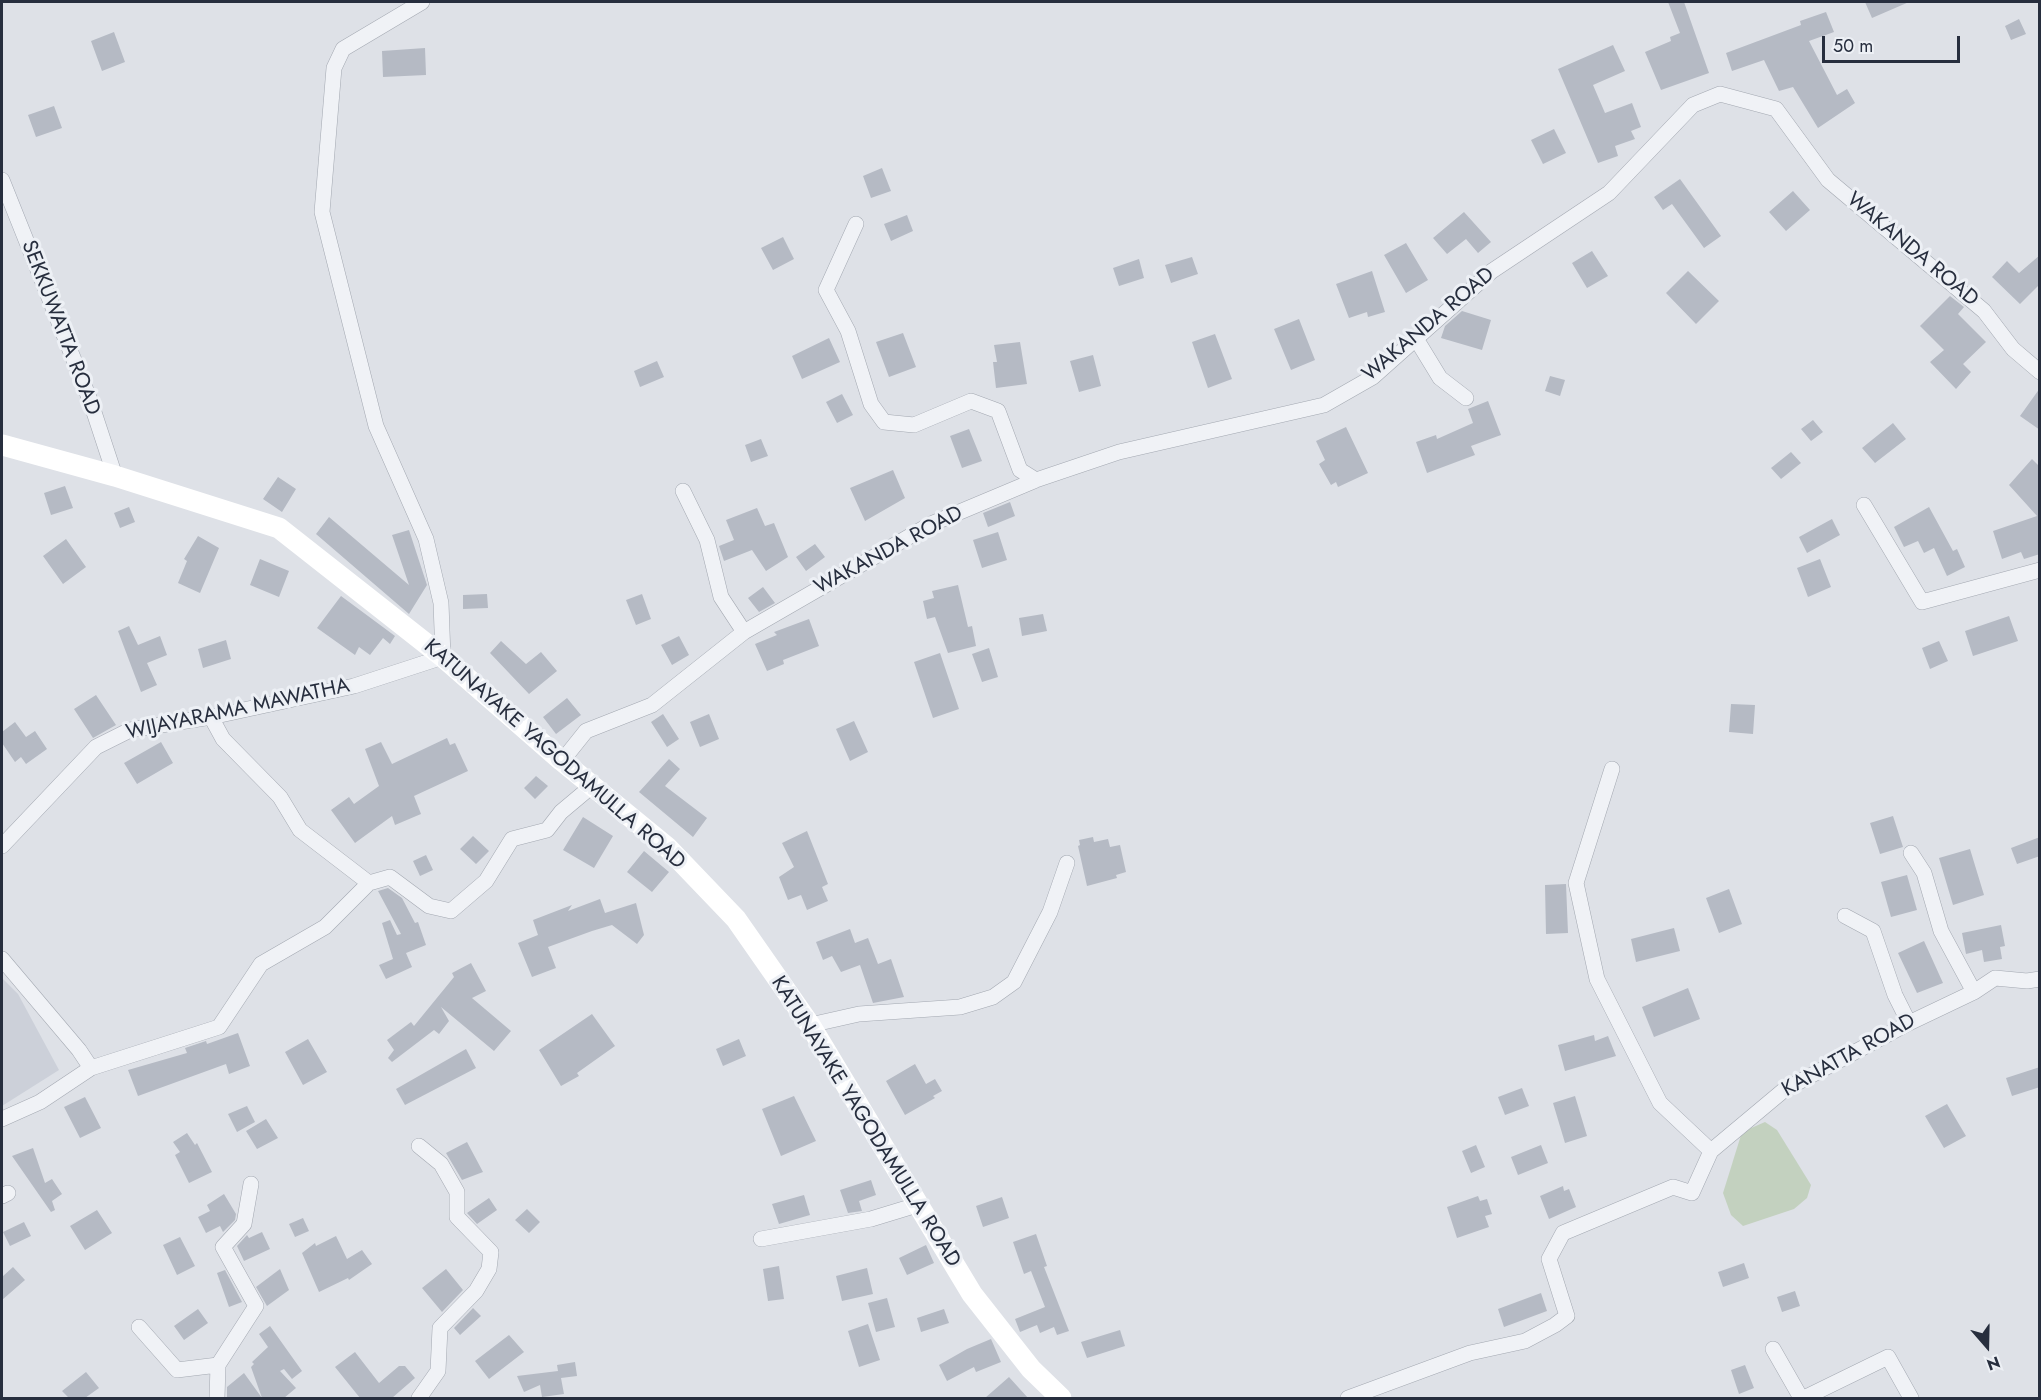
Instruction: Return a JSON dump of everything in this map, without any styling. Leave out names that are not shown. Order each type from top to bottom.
[{"type":"main road","name":"KATUNAYAKE YAGODAMULLA ROAD","points":[[2,445],[115,476],[279,528],[443,657],[562,761],[666,847],[736,919],[810,1024],[972,1294],[1031,1370],[1061,1398]]},
{"type":"street","points":[[422,2],[343,50],[334,68],[322,212],[376,426],[426,538],[441,603],[443,657]]},
{"type":"street","name":"WAKANDA ROAD","points":[[562,761],[586,731],[652,705],[744,632],[931,524],[1036,480],[1119,452],[1324,405],[1374,377],[1492,271],[1609,193],[1693,105],[1720,94],[1776,109],[1828,180],[1984,311],[2013,349],[2040,372]]},
{"type":"street","name":"SEKKUWATTA ROAD","points":[[2,180],[90,400],[115,476]]},
{"type":"street","points":[[856,224],[826,290],[848,331],[871,404],[884,422],[914,425],[971,401],[998,411],[1020,470],[1036,480]]},
{"type":"street","points":[[1415,338],[1440,378],[1466,398]]},
{"type":"street","points":[[683,491],[707,540],[721,597],[744,632]]},
{"type":"street","points":[[1864,505],[1922,602],[2040,570]]},
{"type":"street","name":"WIJAYARAMA MAWATHA","points":[[2,846],[96,747],[130,730],[211,717],[354,686],[443,657]]},
{"type":"street","points":[[211,717],[223,739],[280,797],[300,830],[372,882]]},
{"type":"street","points":[[1612,769],[1576,883],[1597,979],[1660,1103],[1711,1151]]},
{"type":"street","points":[[2,1119],[40,1102],[91,1068],[219,1027],[261,964],[325,927],[372,882],[390,877],[429,906],[450,911],[486,881],[512,839],[547,830],[561,812],[592,786]]},
{"type":"street","points":[[1911,853],[1924,873],[1941,931],[1974,992]]},
{"type":"street","points":[[810,1024],[859,1014],[960,1007],[993,996],[1014,982],[1050,912],[1067,863]]},
{"type":"street","points":[[1845,916],[1873,931],[1895,996],[1909,1023]]},
{"type":"street","points":[[2,959],[79,1050],[91,1068]]},
{"type":"street","name":"KANATTA ROAD","points":[[1348,1398],[1470,1353],[1525,1341],[1554,1325],[1567,1316],[1549,1259],[1563,1233],[1673,1187],[1692,1193],[1711,1151],[1784,1090],[1909,1023],[1974,992],[1995,978],[2027,981],[2040,979]]},
{"type":"street","points":[[419,1146],[441,1164],[457,1192],[457,1216],[491,1252],[489,1269],[476,1291],[440,1328],[438,1371],[420,1398]]},
{"type":"street","points":[[217,1398],[218,1365],[256,1306],[224,1247],[244,1224],[251,1184]]},
{"type":"street","points":[[761,1239],[871,1219],[917,1205]]},
{"type":"street","points":[[139,1327],[177,1370],[218,1365]]},
{"type":"street","points":[[1773,1349],[1802,1398],[1888,1357],[1911,1398]]},
{"type":"shaded area","points":[[2,978],[18,994],[59,1070],[2,1106]]},
{"type":"green space","points":[[1765,1122],[1777,1130],[1811,1185],[1807,1198],[1794,1209],[1743,1226],[1731,1215],[1723,1193],[1742,1132]]},
{"type":"building","points":[[1668,2],[1684,2],[1709,73],[1661,90],[1645,52],[1671,41],[1670,37],[1680,33]]},
{"type":"building","points":[[1865,2],[1909,2],[1872,18]]},
{"type":"building","points":[[1826,12],[1834,32],[1809,41],[1837,95],[1847,89],[1855,103],[1818,128],[1793,87],[1779,91],[1764,60],[1732,71],[1726,53],[1801,25],[1800,21]]},
{"type":"building","points":[[2019,19],[2026,34],[2011,40],[2005,26]]},
{"type":"building","points":[[114,32],[125,62],[102,71],[91,41]]},
{"type":"building","points":[[1613,45],[1625,71],[1593,85],[1605,113],[1632,103],[1641,127],[1631,131],[1635,139],[1615,146],[1618,156],[1598,163],[1558,69]]},
{"type":"building","points":[[425,48],[426,75],[383,77],[382,51]]},
{"type":"building","points":[[54,106],[62,128],[36,137],[28,115]]},
{"type":"building","points":[[1554,129],[1566,153],[1543,164],[1531,140]]},
{"type":"building","points":[[882,168],[891,191],[871,198],[863,176]]},
{"type":"building","points":[[1680,179],[1721,236],[1704,248],[1672,204],[1663,210],[1654,197]]},
{"type":"building","points":[[1793,191],[1810,210],[1786,231],[1769,212]]},
{"type":"building","points":[[1464,212],[1491,242],[1478,253],[1466,239],[1447,254],[1433,238]]},
{"type":"building","points":[[907,215],[913,231],[891,241],[884,224]]},
{"type":"building","points":[[783,237],[794,259],[773,270],[761,248]]},
{"type":"building","points":[[1406,243],[1428,280],[1406,293],[1384,255]]},
{"type":"building","points":[[1592,251],[1608,276],[1587,288],[1572,263]]},
{"type":"building","points":[[2040,255],[2040,284],[2020,304],[1992,277],[2007,261],[2019,273]]},
{"type":"building","points":[[1192,257],[1198,274],[1171,283],[1165,265]]},
{"type":"building","points":[[1139,259],[1144,278],[1119,286],[1113,268]]},
{"type":"building","points":[[1372,271],[1385,312],[1368,317],[1367,312],[1349,318],[1336,284]]},
{"type":"building","points":[[1688,271],[1719,301],[1696,324],[1666,293]]},
{"type":"building","points":[[1950,296],[1964,307],[1958,314],[1986,342],[1963,364],[1971,372],[1956,389],[1930,362],[1944,350],[1920,326]]},
{"type":"building","points":[[1462,311],[1491,320],[1482,350],[1441,338],[1445,326]]},
{"type":"building","points":[[1299,319],[1315,360],[1291,370],[1274,329]]},
{"type":"building","points":[[903,333],[916,367],[889,377],[876,342]]},
{"type":"building","points":[[1215,334],[1232,379],[1208,388],[1192,342]]},
{"type":"building","points":[[829,338],[840,362],[802,379],[792,356]]},
{"type":"building","points":[[1020,342],[1027,384],[996,388],[993,362],[997,362],[994,345]]},
{"type":"building","points":[[1093,355],[1101,386],[1079,392],[1070,361]]},
{"type":"building","points":[[657,361],[664,377],[640,387],[634,371]]},
{"type":"building","points":[[1550,376],[1565,380],[1560,396],[1545,391]]},
{"type":"building","points":[[2040,388],[2040,430],[2020,416]]},
{"type":"building","points":[[842,394],[853,415],[837,423],[826,402]]},
{"type":"building","points":[[1488,401],[1501,435],[1471,446],[1475,455],[1427,473],[1416,442],[1436,435],[1437,439],[1473,423],[1468,409]]},
{"type":"building","points":[[1813,420],[1823,432],[1811,441],[1801,429]]},
{"type":"building","points":[[1893,423],[1906,439],[1875,463],[1862,448]]},
{"type":"building","points":[[1346,427],[1368,473],[1338,487],[1336,482],[1331,485],[1319,464],[1325,460],[1316,441]]},
{"type":"building","points":[[969,429],[982,461],[962,468],[950,436]]},
{"type":"building","points":[[761,439],[768,456],[751,462],[745,445]]},
{"type":"building","points":[[1791,452],[1801,463],[1781,479],[1771,468]]},
{"type":"building","points":[[2032,459],[2040,467],[2040,554],[2024,559],[2021,552],[2002,559],[1993,531],[2037,516],[2009,485]]},
{"type":"building","points":[[893,470],[905,498],[865,521],[850,488]]},
{"type":"building","points":[[278,477],[296,489],[282,512],[263,499]]},
{"type":"building","points":[[65,486],[73,508],[51,515],[44,493]]},
{"type":"building","points":[[1010,502],[1015,516],[988,527],[983,513]]},
{"type":"building","points":[[129,507],[135,522],[120,528],[114,513]]},
{"type":"building","points":[[1929,507],[1953,551],[1957,549],[1965,567],[1947,576],[1934,548],[1924,553],[1918,541],[1904,547],[1894,527]]},
{"type":"building","points":[[757,508],[765,526],[774,523],[788,557],[766,571],[752,550],[724,561],[719,546],[734,540],[726,520]]},
{"type":"building","points":[[329,517],[409,585],[392,535],[409,530],[427,585],[409,614],[316,534]]},
{"type":"building","points":[[1832,519],[1840,535],[1807,553],[1799,537]]},
{"type":"building","points":[[998,532],[1007,560],[982,568],[973,540]]},
{"type":"building","points":[[198,536],[219,548],[200,593],[178,583],[187,561],[184,559]]},
{"type":"building","points":[[66,539],[86,567],[63,584],[43,556]]},
{"type":"building","points":[[815,544],[825,557],[806,571],[796,557]]},
{"type":"building","points":[[260,559],[289,571],[279,597],[250,585]]},
{"type":"building","points":[[1820,559],[1831,587],[1808,597],[1797,568]]},
{"type":"building","points":[[958,585],[968,627],[972,626],[976,646],[948,653],[935,617],[927,619],[923,601],[934,598],[932,591]]},
{"type":"building","points":[[763,587],[775,603],[759,612],[748,598]]},
{"type":"building","points":[[487,594],[488,608],[463,609],[463,595]]},
{"type":"building","points":[[642,594],[651,619],[636,625],[626,600]]},
{"type":"building","points":[[341,596],[395,636],[390,644],[383,638],[370,655],[359,647],[355,655],[317,628]]},
{"type":"building","points":[[1043,614],[1047,631],[1022,636],[1019,618]]},
{"type":"building","points":[[2009,616],[2018,641],[1973,656],[1965,631]]},
{"type":"building","points":[[809,619],[819,646],[783,660],[784,664],[767,671],[755,644],[777,635],[774,632]]},
{"type":"building","points":[[129,626],[138,645],[160,636],[167,655],[147,663],[157,685],[141,692],[118,631]]},
{"type":"building","points":[[679,636],[689,655],[672,665],[661,645]]},
{"type":"building","points":[[226,640],[231,659],[203,668],[198,649]]},
{"type":"building","points":[[501,641],[526,664],[541,652],[557,671],[529,694],[490,653]]},
{"type":"building","points":[[1939,641],[1948,661],[1930,669],[1922,648]]},
{"type":"building","points":[[989,648],[998,677],[982,682],[972,654]]},
{"type":"building","points":[[940,653],[959,709],[933,718],[914,662]]},
{"type":"building","points":[[96,695],[116,725],[93,738],[74,709]]},
{"type":"building","points":[[567,698],[581,715],[556,734],[543,717]]},
{"type":"building","points":[[1731,704],[1755,705],[1753,734],[1729,732]]},
{"type":"building","points":[[663,714],[679,739],[667,747],[651,722]]},
{"type":"building","points":[[709,714],[719,739],[700,747],[690,722]]},
{"type":"building","points":[[854,721],[868,752],[850,761],[836,729]]},
{"type":"building","points":[[15,722],[26,737],[35,731],[47,749],[26,764],[21,757],[15,762],[2,743],[2,732]]},
{"type":"building","points":[[447,738],[450,745],[455,743],[468,771],[414,796],[421,814],[395,825],[392,816],[355,843],[331,810],[349,797],[354,804],[379,786],[365,749],[381,742],[392,764]]},
{"type":"building","points":[[161,742],[173,763],[137,784],[124,763]]},
{"type":"building","points":[[669,759],[680,769],[665,786],[707,818],[693,837],[639,792]]},
{"type":"building","points":[[536,776],[548,786],[535,799],[524,788]]},
{"type":"building","points":[[1893,816],[1903,847],[1880,854],[1870,823]]},
{"type":"building","points":[[583,817],[613,836],[594,868],[563,850]]},
{"type":"building","points":[[807,831],[828,884],[822,887],[828,901],[807,910],[801,895],[788,900],[779,877],[794,867],[782,843]]},
{"type":"building","points":[[473,836],[489,851],[476,864],[460,849]]},
{"type":"building","points":[[1093,837],[1094,842],[1108,839],[1110,847],[1120,845],[1126,872],[1116,875],[1117,878],[1087,886],[1078,846],[1080,845],[1079,840]]},
{"type":"building","points":[[2040,837],[2040,856],[2017,864],[2011,848]]},
{"type":"building","points":[[1970,849],[1984,895],[1953,905],[1939,858]]},
{"type":"building","points":[[644,851],[669,872],[652,892],[627,872]]},
{"type":"building","points":[[426,855],[433,870],[420,876],[413,861]]},
{"type":"building","points":[[1907,875],[1917,910],[1891,917],[1881,882]]},
{"type":"building","points":[[1566,884],[1568,933],[1546,934],[1545,885]]},
{"type":"building","points":[[388,888],[402,898],[415,923],[418,922],[426,945],[406,953],[412,967],[386,979],[379,965],[393,959],[382,923],[390,920],[397,935],[401,934],[378,891]]},
{"type":"building","points":[[1729,889],[1742,924],[1719,933],[1706,898]]},
{"type":"building","points":[[600,899],[605,913],[636,903],[644,935],[637,944],[612,925],[592,931],[548,947],[556,968],[532,977],[518,943],[538,935],[533,920],[572,905],[568,911]]},
{"type":"building","points":[[2001,925],[2005,946],[2000,947],[2002,959],[1984,962],[1982,950],[1966,954],[1962,933]]},
{"type":"building","points":[[1674,928],[1680,951],[1636,962],[1631,939]]},
{"type":"building","points":[[850,929],[855,943],[868,938],[878,964],[891,959],[904,997],[873,1003],[860,965],[841,972],[832,956],[823,960],[816,942]]},
{"type":"building","points":[[1924,941],[1943,983],[1917,993],[1898,953]]},
{"type":"building","points":[[471,963],[486,991],[472,998],[511,1031],[494,1051],[441,1007],[449,1021],[439,1034],[434,1030],[392,1062],[388,1058],[394,1050],[387,1040],[411,1022],[414,1026],[454,977],[452,973]]},
{"type":"building","points":[[1688,988],[1700,1019],[1654,1037],[1642,1007]]},
{"type":"building","points":[[592,1014],[615,1046],[577,1073],[579,1076],[561,1086],[539,1050]]},
{"type":"building","points":[[238,1033],[250,1066],[229,1074],[226,1064],[138,1096],[128,1070],[187,1053],[185,1048],[206,1041],[207,1044]]},
{"type":"building","points":[[1594,1035],[1595,1041],[1608,1036],[1616,1056],[1565,1071],[1558,1045]]},
{"type":"building","points":[[308,1039],[327,1072],[303,1085],[285,1052]]},
{"type":"building","points":[[739,1039],[746,1056],[723,1066],[716,1049]]},
{"type":"building","points":[[466,1049],[476,1068],[405,1105],[396,1089]]},
{"type":"building","points":[[915,1064],[926,1084],[935,1079],[942,1091],[933,1096],[935,1098],[905,1115],[886,1081]]},
{"type":"building","points":[[2040,1067],[2040,1087],[2012,1096],[2006,1078]]},
{"type":"building","points":[[1522,1088],[1529,1106],[1505,1115],[1498,1097]]},
{"type":"building","points":[[794,1096],[816,1141],[781,1156],[762,1109]]},
{"type":"building","points":[[1575,1096],[1587,1136],[1565,1143],[1553,1103]]},
{"type":"building","points":[[85,1097],[101,1128],[80,1138],[64,1107]]},
{"type":"building","points":[[1947,1104],[1966,1136],[1944,1148],[1925,1116]]},
{"type":"building","points":[[247,1106],[255,1122],[237,1132],[228,1114]]},
{"type":"building","points":[[266,1119],[278,1138],[257,1149],[246,1131]]},
{"type":"building","points":[[187,1133],[195,1145],[197,1143],[212,1172],[189,1183],[175,1155],[180,1152],[173,1142]]},
{"type":"building","points":[[467,1142],[483,1172],[462,1180],[446,1153]]},
{"type":"building","points":[[1476,1145],[1485,1167],[1471,1173],[1462,1151]]},
{"type":"building","points":[[1541,1145],[1548,1163],[1518,1175],[1511,1157]]},
{"type":"building","points":[[33,1148],[45,1183],[52,1179],[62,1194],[52,1201],[55,1210],[51,1212],[12,1156]]},
{"type":"building","points":[[871,1180],[876,1195],[859,1201],[862,1211],[848,1213],[840,1190]]},
{"type":"building","points":[[1563,1186],[1564,1191],[1569,1189],[1576,1207],[1549,1219],[1540,1196]]},
{"type":"building","points":[[224,1194],[236,1214],[235,1220],[223,1232],[220,1226],[206,1233],[198,1217],[210,1211],[207,1205]]},
{"type":"building","points":[[804,1195],[810,1215],[779,1224],[772,1204]]},
{"type":"building","points":[[1478,1196],[1480,1201],[1487,1199],[1492,1214],[1485,1216],[1489,1227],[1457,1238],[1447,1207]]},
{"type":"building","points":[[1002,1197],[1009,1218],[983,1227],[976,1206]]},
{"type":"building","points":[[489,1198],[497,1210],[477,1224],[467,1213]]},
{"type":"building","points":[[527,1209],[540,1222],[529,1233],[515,1220]]},
{"type":"building","points":[[97,1210],[112,1233],[85,1250],[70,1226]]},
{"type":"building","points":[[303,1218],[309,1231],[295,1237],[289,1224]]},
{"type":"building","points":[[24,1222],[31,1236],[10,1246],[3,1232]]},
{"type":"building","points":[[262,1232],[270,1249],[244,1261],[237,1246],[247,1235],[249,1238]]},
{"type":"building","points":[[1036,1234],[1047,1266],[1044,1267],[1069,1331],[1057,1335],[1054,1327],[1040,1333],[1037,1325],[1020,1332],[1015,1319],[1045,1307],[1031,1271],[1024,1274],[1013,1242]]},
{"type":"building","points":[[336,1236],[347,1259],[362,1250],[372,1264],[349,1280],[348,1278],[319,1292],[302,1253],[315,1243],[316,1246]]},
{"type":"building","points":[[180,1237],[195,1266],[177,1275],[163,1245]]},
{"type":"building","points":[[926,1245],[934,1263],[907,1275],[899,1258]]},
{"type":"building","points":[[1744,1263],[1749,1278],[1723,1287],[1718,1272]]},
{"type":"building","points":[[779,1266],[784,1299],[768,1301],[763,1269]]},
{"type":"building","points":[[13,1267],[25,1280],[2,1300],[2,1277]]},
{"type":"building","points":[[867,1268],[873,1294],[842,1301],[836,1276]]},
{"type":"building","points":[[280,1269],[289,1290],[267,1306],[256,1287]]},
{"type":"building","points":[[446,1269],[463,1290],[442,1312],[422,1288]]},
{"type":"building","points":[[225,1270],[242,1302],[229,1307],[217,1273]]},
{"type":"building","points":[[1795,1291],[1800,1306],[1782,1312],[1777,1297]]},
{"type":"building","points":[[1541,1293],[1547,1311],[1504,1327],[1498,1309]]},
{"type":"building","points":[[887,1298],[895,1327],[876,1332],[868,1303]]},
{"type":"building","points":[[473,1308],[481,1316],[460,1335],[454,1328]]},
{"type":"building","points":[[198,1309],[208,1323],[184,1340],[174,1326]]},
{"type":"building","points":[[944,1309],[949,1323],[921,1332],[917,1318]]},
{"type":"building","points":[[868,1324],[880,1360],[859,1367],[848,1331]]},
{"type":"building","points":[[270,1326],[302,1371],[292,1379],[284,1369],[280,1371],[296,1388],[284,1398],[262,1398],[251,1367],[254,1364],[252,1362],[268,1347],[259,1334]]},
{"type":"building","points":[[1120,1330],[1125,1346],[1087,1358],[1081,1342]]},
{"type":"building","points":[[509,1335],[524,1352],[489,1379],[475,1361]]},
{"type":"building","points":[[991,1339],[1001,1362],[976,1372],[974,1367],[947,1381],[939,1365]]},
{"type":"building","points":[[355,1352],[379,1383],[399,1366],[405,1366],[415,1378],[392,1398],[360,1398],[335,1367]]},
{"type":"building","points":[[575,1362],[577,1376],[561,1378],[564,1394],[542,1397],[540,1385],[524,1392],[517,1376],[558,1371],[557,1365]]},
{"type":"building","points":[[1745,1365],[1754,1388],[1739,1394],[1731,1370]]},
{"type":"building","points":[[86,1372],[99,1388],[85,1398],[69,1398],[62,1391]]},
{"type":"building","points":[[244,1373],[262,1398],[227,1398],[227,1387]]},
{"type":"building","points":[[1009,1377],[1028,1398],[985,1398]]}]
